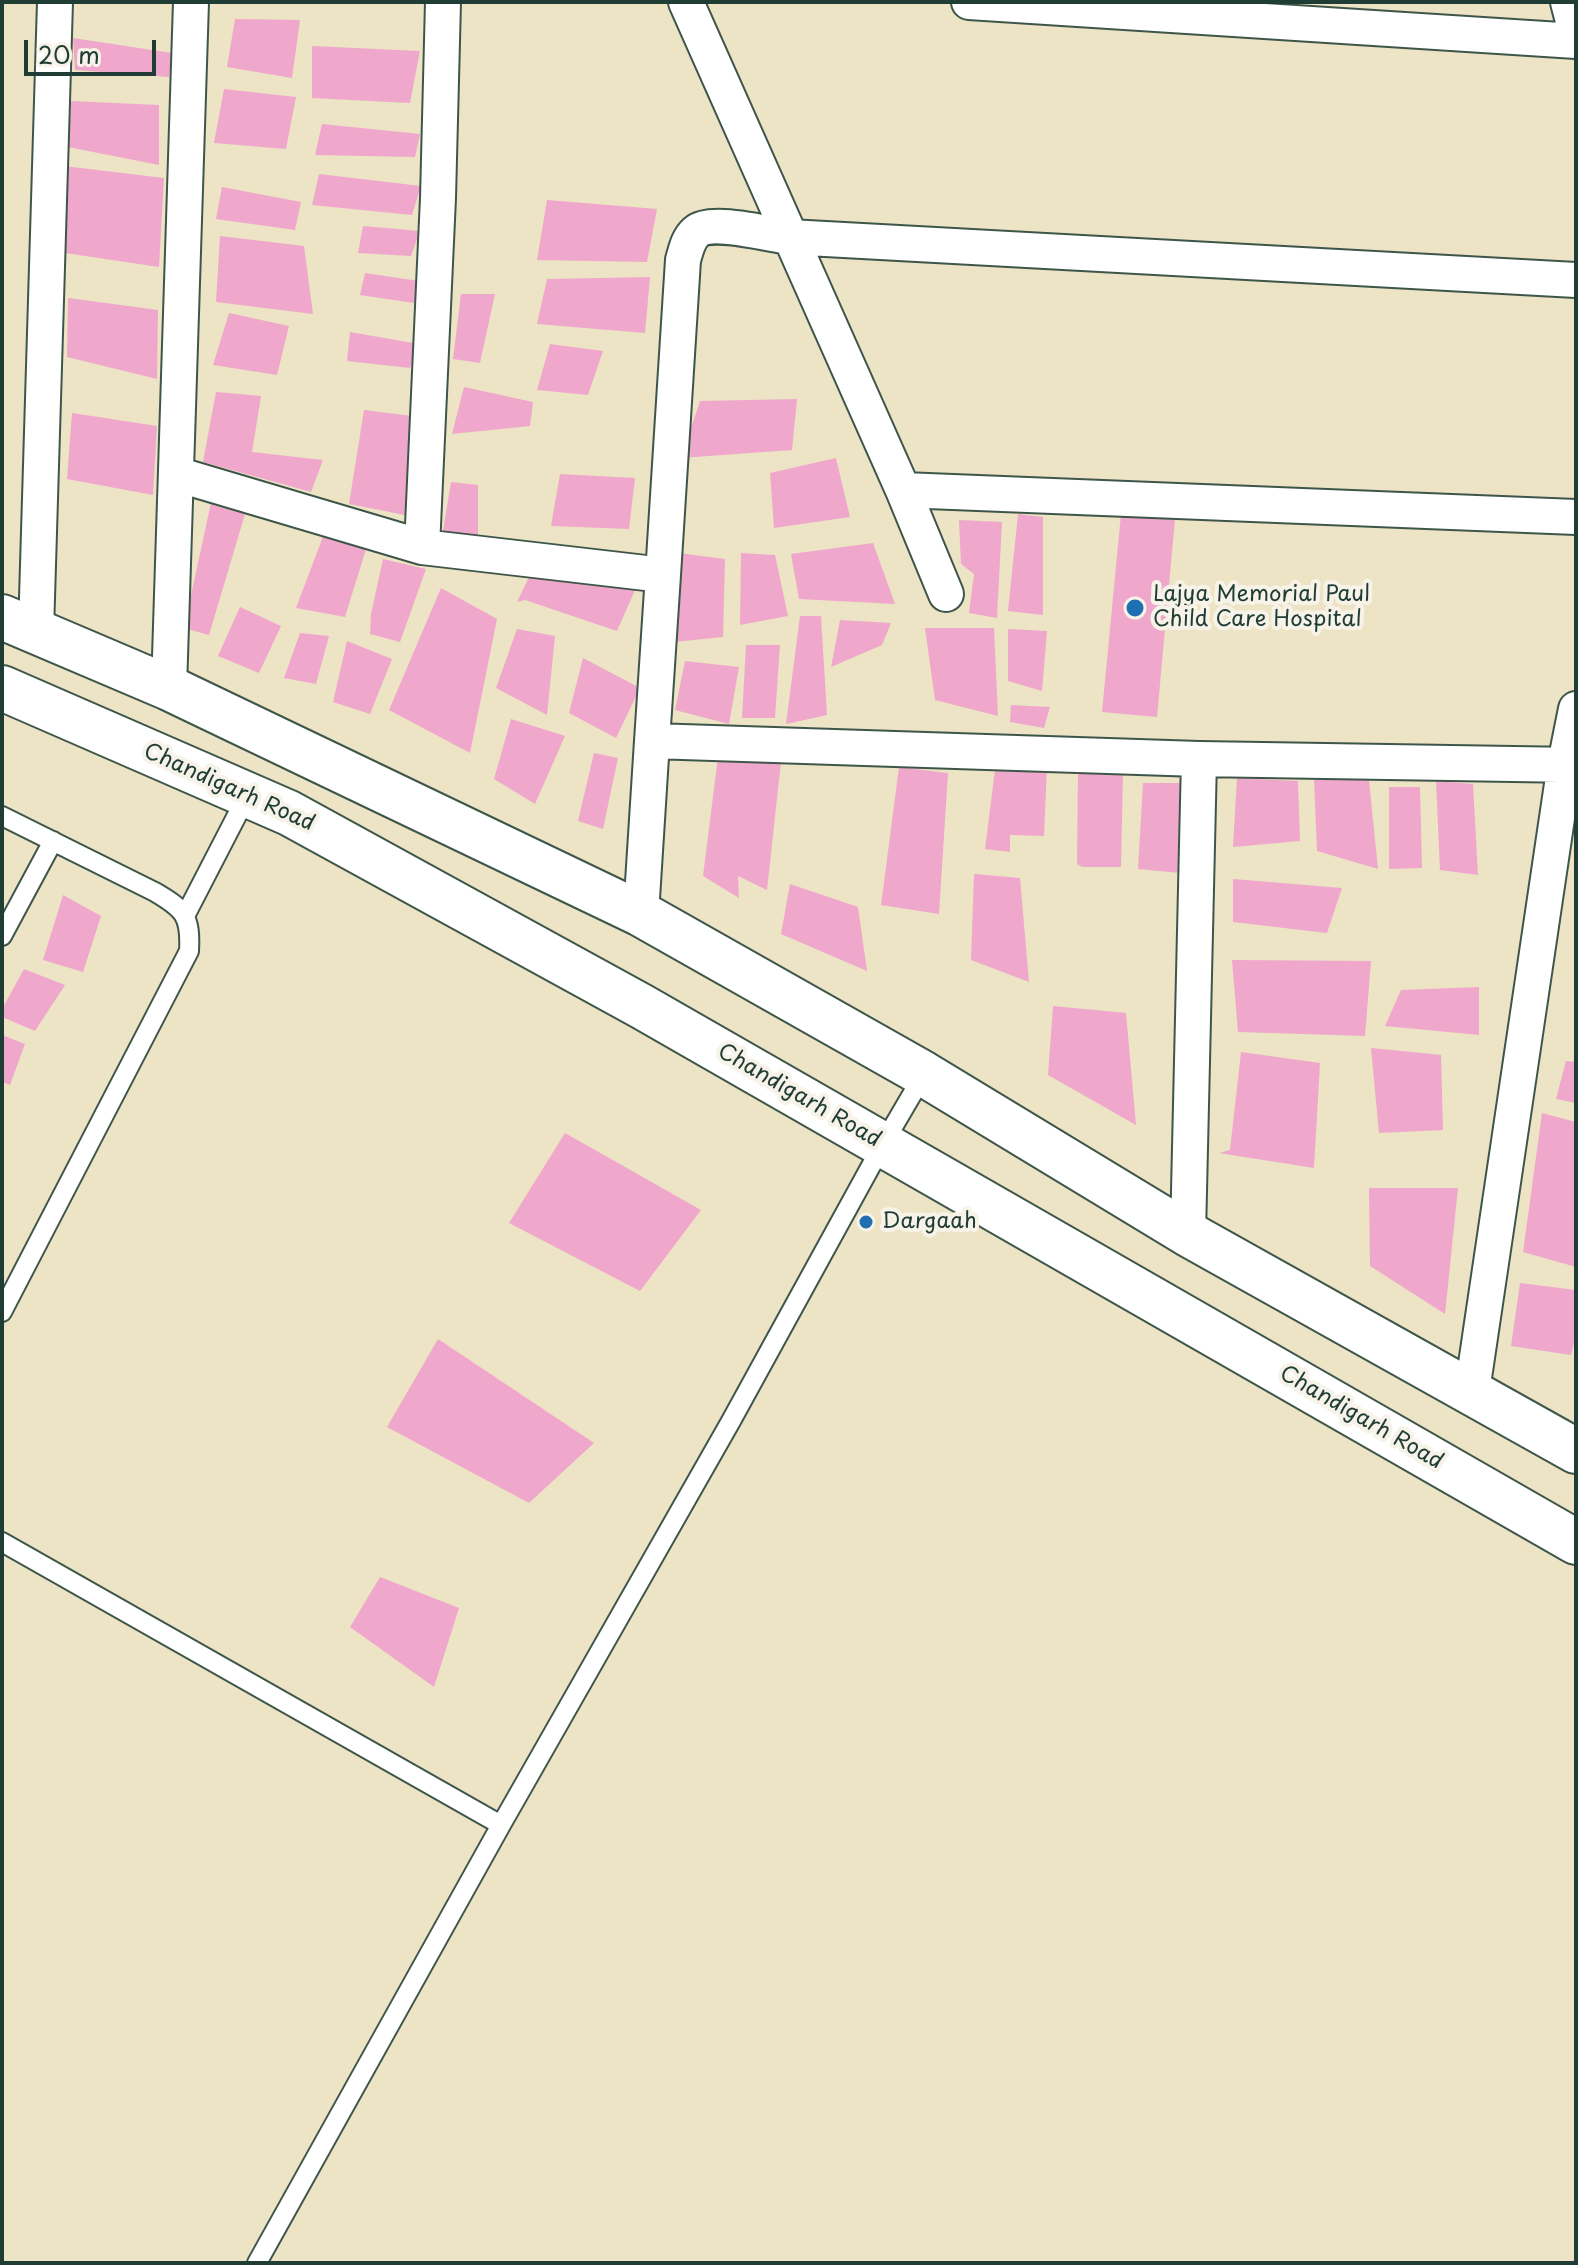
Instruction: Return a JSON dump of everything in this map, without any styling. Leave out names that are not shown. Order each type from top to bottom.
[{"type":"main road","points":[[19,624],[169,688],[641,914],[924,1074],[1188,1234],[1576,1451]]},
{"type":"main road","name":"Chandigarh Road","points":[[2,688],[289,813],[628,999],[1576,1542]]},
{"type":"street","points":[[19,624],[55,2]]},
{"type":"street","points":[[169,688],[191,2]]},
{"type":"street","points":[[422,547],[438,198],[443,2]]},
{"type":"street","points":[[686,2],[903,490],[946,594]]},
{"type":"street","points":[[969,2],[1576,41]]},
{"type":"street","points":[[1568,2],[1576,33]]},
{"type":"street","points":[[641,914],[683,260],[695,232],[713,226],[789,237],[1576,280]]},
{"type":"street","points":[[176,474],[422,547],[663,575]]},
{"type":"street","points":[[903,490],[1576,517]]},
{"type":"street","points":[[1472,1391],[1570,765],[1576,709]]},
{"type":"street","points":[[652,741],[1199,759],[1570,765]]},
{"type":"street","points":[[1188,1234],[1199,759]]},
{"type":"lane","points":[[186,914],[248,794]]},
{"type":"lane","points":[[2,816],[175,904],[186,914],[190,933],[189,951],[2,1312]]},
{"type":"lane","points":[[2,936],[53,841]]},
{"type":"lane","points":[[257,2263],[924,1074]]},
{"type":"lane","points":[[2,1542],[501,1825]]},
{"type":"building","points":[[235,19],[300,20],[292,78],[227,67]]},
{"type":"building","points":[[73,38],[172,53],[169,77],[75,70]]},
{"type":"building","points":[[312,46],[420,51],[410,103],[312,98]]},
{"type":"building","points":[[224,89],[296,97],[286,149],[214,143]]},
{"type":"building","points":[[71,101],[159,105],[159,165],[68,147]]},
{"type":"building","points":[[322,124],[420,134],[415,157],[315,155]]},
{"type":"building","points":[[64,166],[164,178],[159,267],[65,253]]},
{"type":"building","points":[[319,174],[421,186],[412,215],[312,205]]},
{"type":"building","points":[[222,187],[301,202],[295,230],[216,219]]},
{"type":"building","points":[[547,200],[657,209],[647,262],[537,260]]},
{"type":"building","points":[[363,226],[420,231],[411,256],[358,253]]},
{"type":"building","points":[[220,236],[304,246],[313,314],[216,302]]},
{"type":"building","points":[[365,273],[419,281],[414,303],[360,295]]},
{"type":"building","points":[[650,277],[645,333],[537,324],[547,279]]},
{"type":"building","points":[[461,294],[495,294],[480,363],[453,359]]},
{"type":"building","points":[[68,298],[158,310],[157,379],[67,357]]},
{"type":"building","points":[[229,313],[289,326],[277,375],[213,365]]},
{"type":"building","points":[[350,332],[419,344],[410,368],[347,361]]},
{"type":"building","points":[[550,344],[603,351],[588,395],[537,390]]},
{"type":"building","points":[[464,387],[533,402],[530,426],[452,434]]},
{"type":"building","points":[[216,392],[261,396],[252,452],[323,460],[311,492],[203,462]]},
{"type":"building","points":[[797,399],[792,450],[681,458],[700,401]]},
{"type":"building","points":[[364,410],[412,416],[405,515],[349,504]]},
{"type":"building","points":[[72,413],[157,426],[153,495],[67,479]]},
{"type":"building","points":[[836,458],[850,517],[774,528],[770,473]]},
{"type":"building","points":[[560,474],[635,478],[629,529],[551,526]]},
{"type":"building","points":[[451,482],[478,485],[478,536],[443,531]]},
{"type":"building","points":[[212,498],[213,505],[245,514],[209,635],[184,628]]},
{"type":"building","points":[[1018,514],[1043,517],[1043,615],[1008,611]]},
{"type":"building","points":[[1121,514],[1175,519],[1157,717],[1102,712]]},
{"type":"building","points":[[959,520],[1002,522],[997,618],[969,613],[974,574],[961,564]]},
{"type":"building","points":[[324,534],[366,549],[345,617],[296,608]]},
{"type":"building","points":[[873,543],[895,604],[799,599],[791,554]]},
{"type":"building","points":[[678,553],[725,559],[723,637],[674,642]]},
{"type":"building","points":[[741,553],[775,555],[788,616],[740,625]]},
{"type":"building","points":[[383,559],[426,569],[400,642],[370,634],[371,614]]},
{"type":"building","points":[[530,575],[635,590],[617,631],[525,600],[517,602]]},
{"type":"building","points":[[441,588],[497,619],[470,753],[389,710]]},
{"type":"building","points":[[240,607],[281,626],[259,673],[218,656]]},
{"type":"building","points":[[800,616],[821,616],[827,715],[786,724]]},
{"type":"building","points":[[840,620],[891,623],[882,645],[831,667]]},
{"type":"building","points":[[925,628],[994,628],[998,716],[935,700]]},
{"type":"building","points":[[517,629],[555,636],[547,715],[496,688]]},
{"type":"building","points":[[1008,629],[1047,631],[1042,691],[1008,681]]},
{"type":"building","points":[[300,633],[329,636],[316,684],[284,678]]},
{"type":"building","points":[[347,641],[392,659],[370,714],[333,702]]},
{"type":"building","points":[[746,645],[780,645],[775,718],[742,718]]},
{"type":"building","points":[[583,658],[640,688],[616,738],[569,713]]},
{"type":"building","points":[[685,661],[739,667],[729,724],[675,710]]},
{"type":"building","points":[[1011,705],[1050,707],[1044,728],[1010,722]]},
{"type":"building","points":[[511,719],[565,736],[535,804],[494,779]]},
{"type":"building","points":[[594,753],[618,758],[603,829],[578,821]]},
{"type":"building","points":[[718,757],[781,762],[767,890],[738,876],[739,898],[703,876]]},
{"type":"building","points":[[899,767],[948,773],[939,914],[881,905]]},
{"type":"building","points":[[1047,767],[1044,836],[1010,835],[1010,852],[985,849],[995,770]]},
{"type":"building","points":[[1078,770],[1123,773],[1121,867],[1082,867],[1077,864]]},
{"type":"building","points":[[1237,778],[1298,781],[1300,841],[1233,847]]},
{"type":"building","points":[[1314,780],[1369,780],[1378,869],[1317,851]]},
{"type":"building","points":[[1436,781],[1473,784],[1478,875],[1440,870]]},
{"type":"building","points":[[1143,783],[1183,783],[1180,873],[1138,869]]},
{"type":"building","points":[[1389,787],[1420,787],[1422,868],[1389,869]]},
{"type":"building","points":[[974,874],[1020,878],[1029,982],[971,960]]},
{"type":"building","points":[[1233,879],[1342,888],[1327,933],[1233,922]]},
{"type":"building","points":[[790,884],[858,907],[867,971],[781,934]]},
{"type":"building","points":[[63,895],[101,916],[83,972],[43,960]]},
{"type":"building","points":[[1232,960],[1371,961],[1365,1036],[1238,1032]]},
{"type":"building","points":[[24,969],[65,985],[35,1031],[2,1017],[2,1009]]},
{"type":"building","points":[[1479,987],[1479,1035],[1385,1026],[1401,990]]},
{"type":"building","points":[[1053,1006],[1126,1013],[1136,1125],[1048,1075]]},
{"type":"building","points":[[2,1035],[25,1044],[10,1085],[2,1082]]},
{"type":"building","points":[[1371,1048],[1441,1055],[1443,1130],[1379,1133]]},
{"type":"building","points":[[1241,1052],[1320,1063],[1314,1168],[1219,1153],[1230,1150]]},
{"type":"building","points":[[1566,1061],[1576,1062],[1576,1103],[1556,1099]]},
{"type":"building","points":[[1542,1113],[1576,1122],[1576,1267],[1523,1252]]},
{"type":"building","points":[[565,1133],[701,1210],[640,1291],[509,1223]]},
{"type":"building","points":[[1369,1188],[1458,1188],[1445,1314],[1370,1266]]},
{"type":"building","points":[[1520,1283],[1576,1290],[1576,1336],[1571,1355],[1511,1346]]},
{"type":"building","points":[[438,1339],[594,1443],[529,1503],[387,1427]]},
{"type":"building","points":[[380,1577],[459,1608],[434,1687],[350,1627]]},
{"type":"place","name":"Lajya Memorial Paul Child Care Hospital","points":[[1135,608]]},
{"type":"place","name":"Dargaah","points":[[866,1222]]}]
